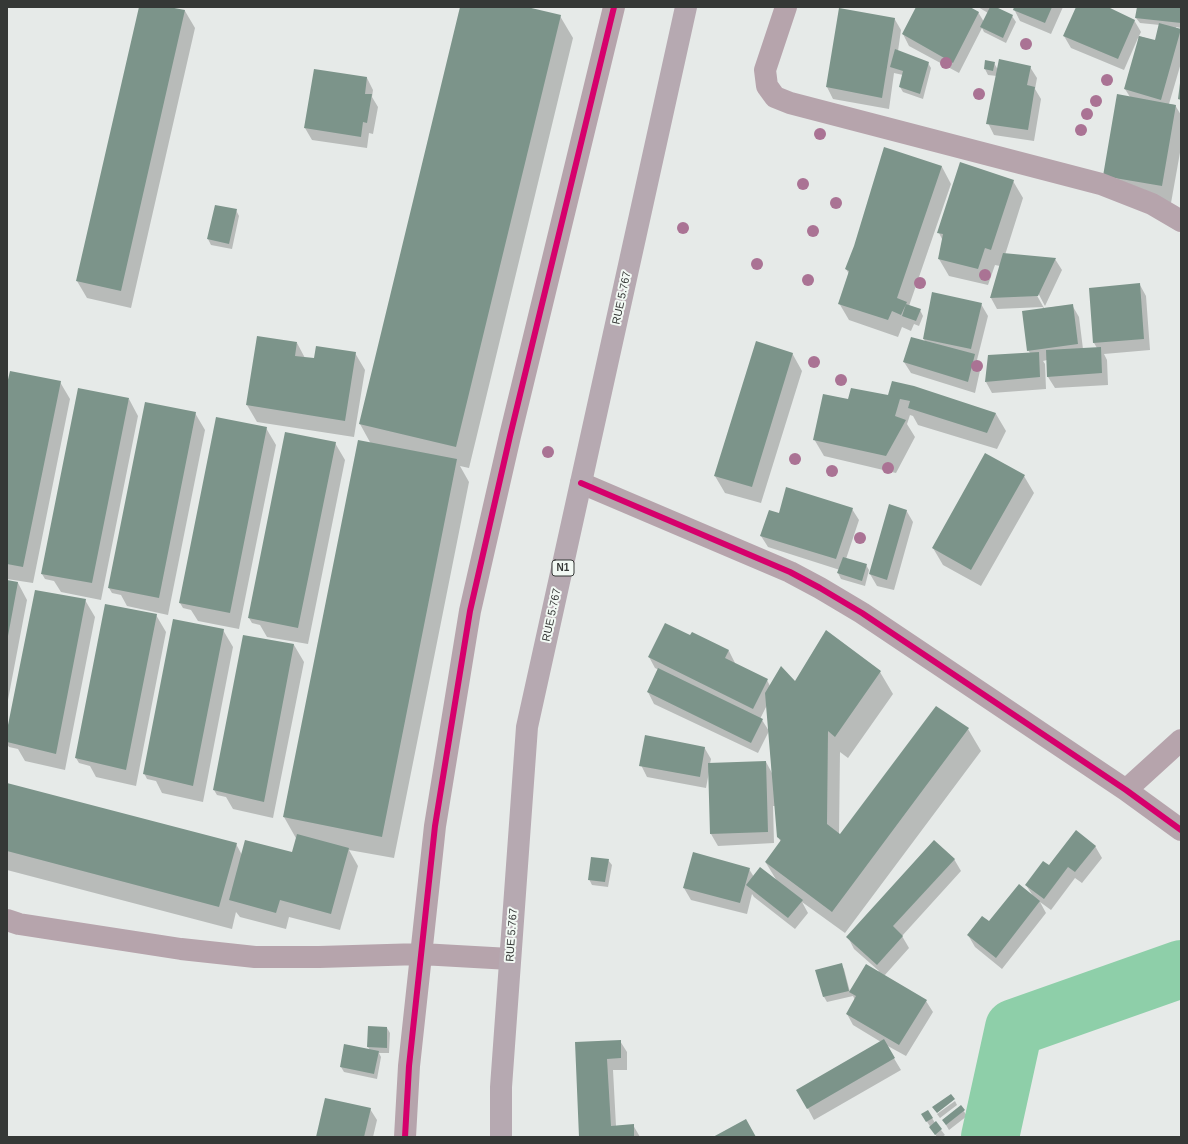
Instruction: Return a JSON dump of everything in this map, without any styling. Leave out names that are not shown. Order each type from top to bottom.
[{"type":"highway","name":"RUE 5.767","points":[[501,1137],[501,1086],[527,727],[686,7]]},
{"type":"street","points":[[405,1137],[409,1066],[435,826],[470,611],[614,7]]},
{"type":"street","points":[[786,7],[765,70],[767,86],[775,97],[790,103],[1101,184],[1152,204],[1181,221]]},
{"type":"street","points":[[581,483],[790,572],[862,612],[1126,790],[1181,830]]},
{"type":"street","points":[[1126,790],[1181,740]]},
{"type":"street","points":[[7,920],[19,924],[181,949],[255,957],[421,954],[510,959]]},
{"type":"building","points":[[139,7],[169,7],[185,10],[121,291],[76,281]]},
{"type":"building","points":[[460,7],[527,7],[561,15],[456,447],[359,424]]},
{"type":"building","points":[[916,7],[970,7],[979,12],[953,63],[902,34]]},
{"type":"building","points":[[990,7],[996,7],[1013,15],[1003,38],[980,27]]},
{"type":"building","points":[[1014,7],[1052,7],[1045,23],[1013,10]]},
{"type":"building","points":[[1076,7],[1108,7],[1135,20],[1118,59],[1063,36]]},
{"type":"building","points":[[1137,7],[1181,7],[1181,23],[1135,18]]},
{"type":"building","points":[[839,8],[895,18],[882,98],[826,87]]},
{"type":"building","points":[[1159,23],[1181,29],[1161,100],[1124,89],[1139,36],[1155,40]]},
{"type":"building","points":[[895,49],[929,62],[920,94],[899,87],[903,71],[890,67]]},
{"type":"building","points":[[999,59],[1031,66],[1027,85],[1035,87],[1028,130],[986,124]]},
{"type":"building","points":[[985,60],[995,62],[993,71],[984,69]]},
{"type":"building","points":[[314,69],[367,77],[365,94],[372,94],[367,123],[363,122],[361,137],[304,128]]},
{"type":"building","points":[[1181,83],[1181,100],[1178,99]]},
{"type":"building","points":[[1117,94],[1176,105],[1162,186],[1103,176]]},
{"type":"building","points":[[884,147],[942,166],[897,298],[907,302],[901,315],[892,311],[888,320],[838,304],[849,271],[845,269],[854,246]]},
{"type":"building","points":[[960,162],[1014,180],[991,250],[985,248],[978,269],[938,259],[943,234],[937,233]]},
{"type":"building","points":[[215,205],[237,209],[229,244],[207,239]]},
{"type":"building","points":[[1003,253],[1056,258],[1038,296],[990,298]]},
{"type":"building","points":[[1140,283],[1144,339],[1093,343],[1089,288]]},
{"type":"building","points":[[932,292],[982,303],[971,349],[923,339]]},
{"type":"building","points":[[906,304],[921,309],[916,321],[902,316]]},
{"type":"building","points":[[1073,304],[1078,344],[1027,351],[1022,311]]},
{"type":"building","points":[[257,336],[297,342],[295,356],[314,358],[316,346],[356,352],[345,421],[246,405]]},
{"type":"building","points":[[911,337],[975,354],[968,382],[903,362]]},
{"type":"building","points":[[756,341],[793,353],[752,487],[714,476]]},
{"type":"building","points":[[1101,347],[1102,373],[1047,377],[1046,350]]},
{"type":"building","points":[[1039,352],[1040,377],[985,382],[988,355]]},
{"type":"building","points":[[10,371],[61,381],[23,567],[7,564],[7,384]]},
{"type":"building","points":[[892,381],[914,386],[996,413],[987,433],[908,408],[910,401],[900,399],[895,416],[906,420],[886,456],[813,440],[823,394],[848,399],[851,388],[888,395]]},
{"type":"building","points":[[78,388],[129,398],[92,583],[41,574]]},
{"type":"building","points":[[145,402],[196,412],[159,598],[108,588]]},
{"type":"building","points":[[216,417],[267,427],[230,613],[179,603]]},
{"type":"building","points":[[285,432],[336,442],[298,628],[248,618]]},
{"type":"building","points":[[358,440],[457,459],[382,837],[283,817]]},
{"type":"building","points":[[985,453],[1025,475],[971,570],[932,548]]},
{"type":"building","points":[[786,487],[853,508],[836,559],[760,536],[769,510],[779,513]]},
{"type":"building","points":[[889,504],[907,510],[887,580],[869,574]]},
{"type":"building","points":[[843,557],[867,564],[862,581],[837,573]]},
{"type":"building","points":[[7,580],[18,582],[8,636],[7,636]]},
{"type":"building","points":[[35,590],[86,599],[56,754],[7,742],[7,730]]},
{"type":"building","points":[[105,604],[157,614],[126,770],[75,758]]},
{"type":"building","points":[[173,619],[224,629],[193,786],[143,774]]},
{"type":"building","points":[[665,623],[690,635],[692,632],[729,650],[725,658],[768,679],[753,709],[648,657]]},
{"type":"building","points":[[826,630],[881,671],[835,737],[828,731],[827,824],[840,834],[936,706],[969,728],[832,912],[765,862],[781,840],[777,837],[765,693],[781,666],[795,681]]},
{"type":"building","points":[[243,635],[294,644],[264,802],[213,790]]},
{"type":"building","points":[[658,668],[763,719],[751,743],[647,692]]},
{"type":"building","points":[[645,735],[705,747],[700,777],[639,766]]},
{"type":"building","points":[[766,761],[768,832],[710,834],[708,763]]},
{"type":"building","points":[[7,783],[237,843],[219,907],[7,851]]},
{"type":"building","points":[[1076,830],[1096,846],[1075,872],[1068,867],[1044,899],[1025,885],[1043,861],[1049,865]]},
{"type":"building","points":[[297,834],[349,848],[331,914],[280,900],[276,913],[229,900],[245,840],[292,852]]},
{"type":"building","points":[[934,840],[955,859],[893,926],[903,936],[877,965],[846,937]]},
{"type":"building","points":[[693,852],[750,868],[740,903],[683,888]]},
{"type":"building","points":[[591,857],[609,859],[605,882],[588,880]]},
{"type":"building","points":[[760,867],[803,900],[788,918],[746,885]]},
{"type":"building","points":[[1019,884],[1040,901],[996,958],[967,935],[982,916],[989,921]]},
{"type":"building","points":[[842,963],[849,991],[823,997],[815,970]]},
{"type":"building","points":[[866,964],[927,1000],[899,1045],[846,1014],[856,996],[849,992]]},
{"type":"building","points":[[368,1026],[387,1027],[387,1048],[367,1047]]},
{"type":"building","points":[[884,1039],[895,1058],[807,1109],[796,1090]]},
{"type":"building","points":[[621,1040],[621,1058],[607,1059],[611,1126],[634,1124],[634,1137],[579,1137],[575,1042]]},
{"type":"building","points":[[344,1044],[379,1051],[374,1074],[340,1067]]},
{"type":"building","points":[[951,1094],[955,1099],[937,1113],[932,1107]]},
{"type":"building","points":[[325,1098],[371,1108],[364,1137],[316,1137]]},
{"type":"building","points":[[961,1105],[965,1110],[946,1125],[942,1120]]},
{"type":"building","points":[[928,1110],[933,1118],[926,1122],[921,1114]]},
{"type":"building","points":[[746,1119],[756,1137],[713,1137]]},
{"type":"building","points":[[936,1121],[942,1129],[935,1135],[929,1127]]},
{"type":"waterway","points":[[990,1137],[1014,1028],[1181,969]]},
{"type":"cycle path","points":[[405,1137],[409,1066],[435,826],[470,611],[510,436],[614,7]]},
{"type":"cycle path","points":[[581,483],[790,572],[820,588],[862,613],[1126,790],[1181,830]]}]
